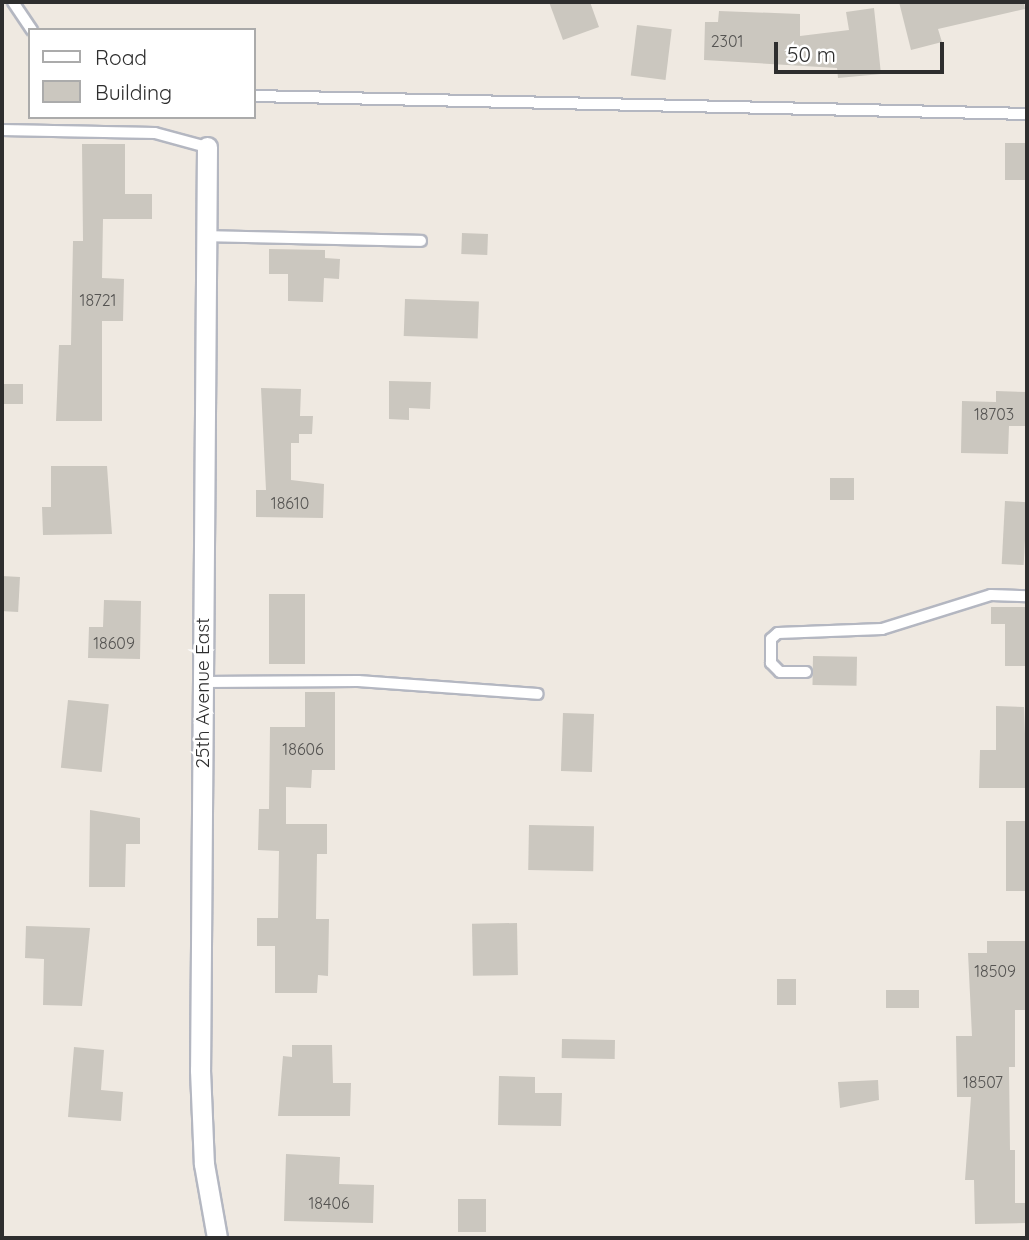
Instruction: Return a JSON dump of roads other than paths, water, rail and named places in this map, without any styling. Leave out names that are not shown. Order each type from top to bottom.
[{"type":"street","name":"25th Avenue East","points":[[207,147],[200,1070],[204,1164],[217,1238]]},
{"type":"lane","points":[[13,2],[31,28]]},
{"type":"lane","points":[[256,96],[1027,114]]},
{"type":"lane","points":[[2,130],[156,133],[207,147]]},
{"type":"lane","points":[[206,236],[421,241]]},
{"type":"lane","points":[[806,672],[780,672],[771,663],[771,639],[778,633],[882,629],[991,595],[1027,596]]},
{"type":"lane","points":[[203,682],[358,681],[538,694]]}]
